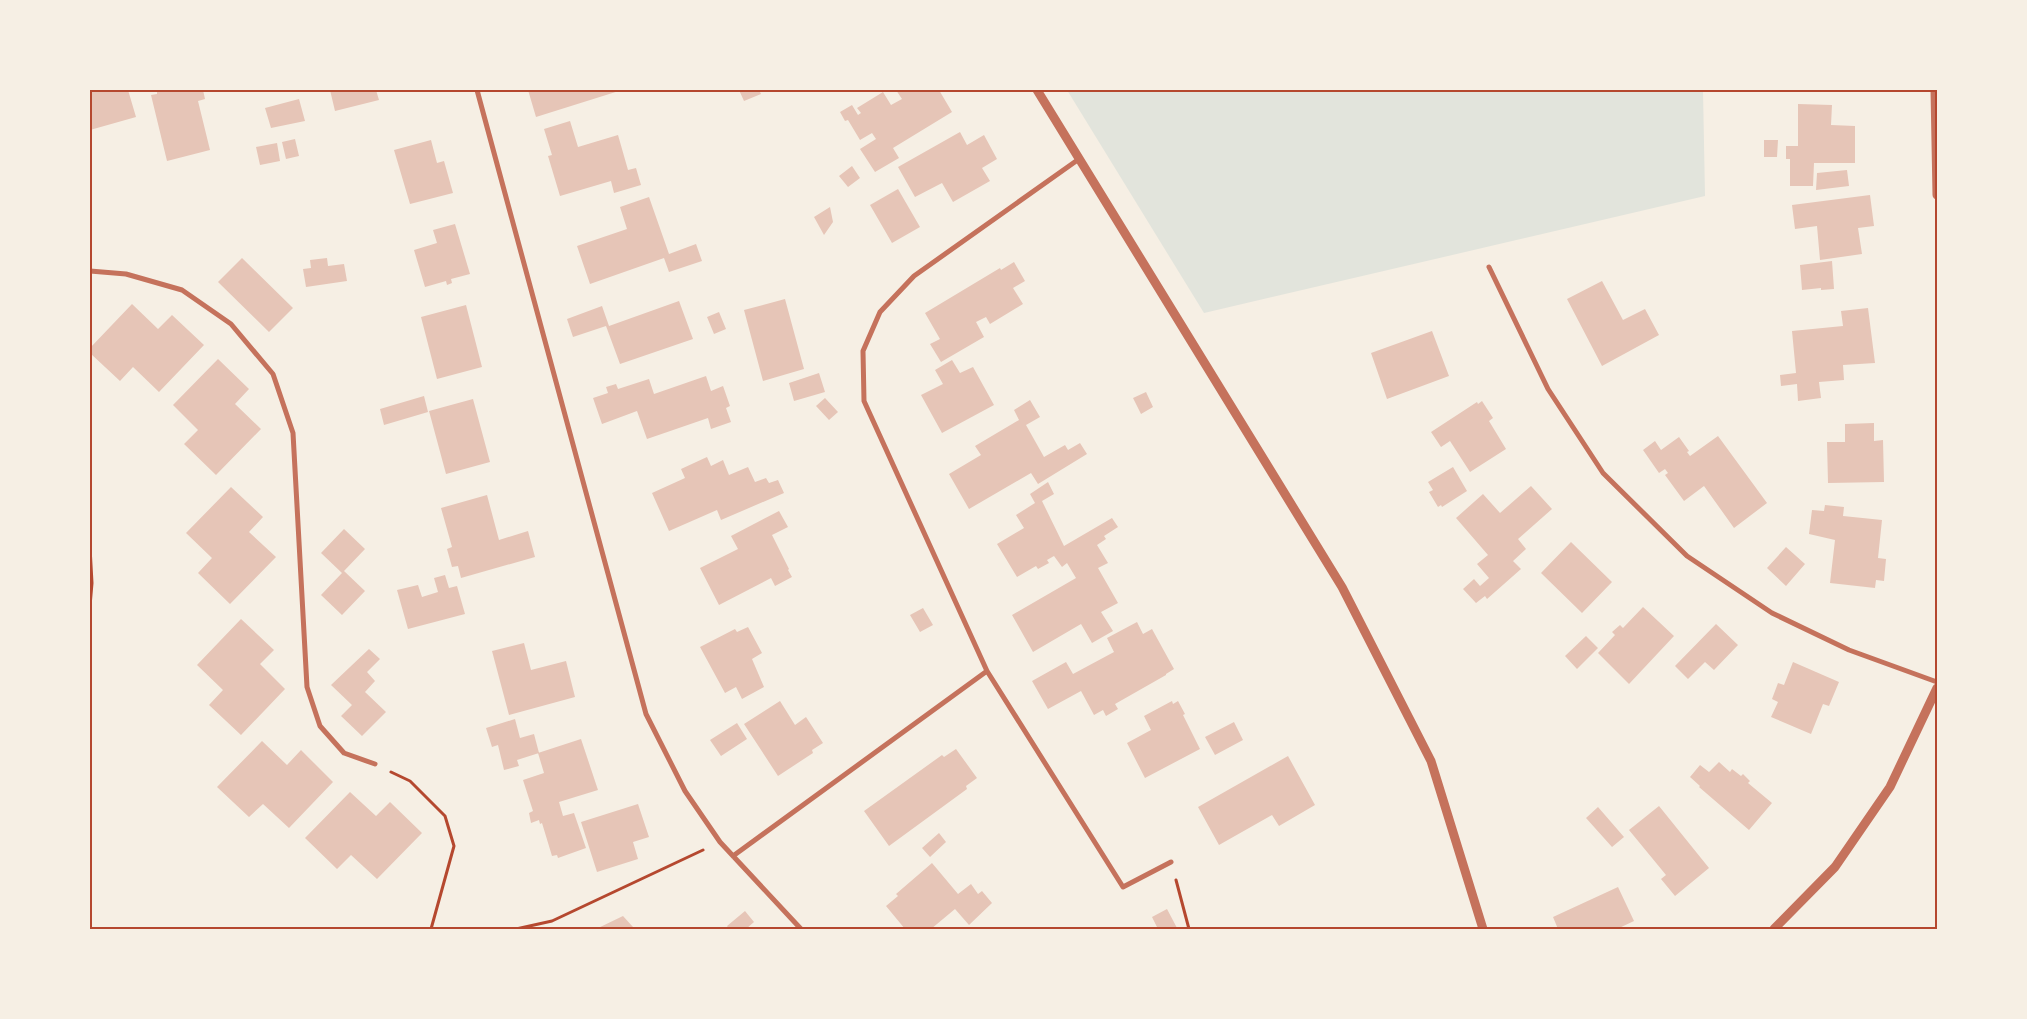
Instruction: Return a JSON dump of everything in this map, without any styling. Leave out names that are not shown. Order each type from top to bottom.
[{"type":"street","points":[[477,90],[646,714],[684,790],[720,842],[801,929]]},
{"type":"street","points":[[1038,90],[1078,159],[1342,587],[1431,761],[1483,929]]},
{"type":"street","points":[[1935,90],[1937,195]]},
{"type":"street","points":[[1078,159],[914,276],[880,312],[863,351],[864,401],[987,671],[1123,886],[1171,862]]},
{"type":"street","points":[[1489,267],[1548,389],[1603,473],[1687,556],[1772,614],[1849,650],[1937,682]]},
{"type":"street","points":[[90,271],[126,274],[182,290],[231,324],[273,374],[293,432],[307,687],[320,726],[344,753],[375,764]]},
{"type":"street","points":[[733,856],[987,671]]},
{"type":"street","points":[[1774,929],[1835,866],[1890,787],[1937,688]]},
{"type":"path","points":[[90,547],[92,583],[90,606]]},
{"type":"path","points":[[375,764],[410,781],[445,816],[454,846],[431,929]]},
{"type":"path","points":[[516,929],[552,921],[720,842]]},
{"type":"path","points":[[1171,862],[1189,929]]},
{"type":"shaded area","points":[[1067,90],[1703,90],[1705,196],[1204,313]]},
{"type":"building","points":[[90,90],[128,90],[136,117],[90,130]]},
{"type":"building","points":[[157,90],[203,90],[205,99],[198,101],[210,150],[167,161],[151,95],[157,94]]},
{"type":"building","points":[[330,90],[376,90],[379,100],[335,111]]},
{"type":"building","points":[[528,90],[622,90],[536,117]]},
{"type":"building","points":[[739,90],[759,90],[761,94],[744,101]]},
{"type":"building","points":[[896,90],[939,90],[952,112],[893,148],[899,158],[875,172],[860,149],[876,139],[872,133],[860,140],[848,120],[845,121],[840,112],[852,105],[858,115],[861,113],[857,108],[883,92],[891,105],[902,99]]},
{"type":"building","points":[[299,99],[305,121],[271,128],[265,108]]},
{"type":"building","points":[[1798,104],[1832,105],[1831,125],[1855,126],[1855,163],[1814,163],[1813,186],[1790,186],[1790,159],[1786,159],[1786,146],[1798,146]]},
{"type":"building","points":[[570,121],[578,147],[618,135],[628,170],[636,168],[641,185],[614,193],[611,181],[560,196],[548,156],[552,155],[544,129]]},
{"type":"building","points":[[960,132],[967,145],[984,135],[997,159],[982,168],[990,181],[953,202],[942,183],[915,197],[898,167]]},
{"type":"building","points":[[295,139],[299,156],[286,159],[282,142]]},
{"type":"building","points":[[431,140],[437,163],[444,161],[453,193],[410,204],[394,150]]},
{"type":"building","points":[[1764,140],[1778,140],[1777,157],[1764,157]]},
{"type":"building","points":[[277,143],[280,161],[260,165],[256,147]]},
{"type":"building","points":[[852,166],[860,178],[848,187],[839,176]]},
{"type":"building","points":[[1847,170],[1849,186],[1816,190],[1817,173]]},
{"type":"building","points":[[898,189],[920,227],[892,243],[870,205]]},
{"type":"building","points":[[1870,195],[1874,226],[1858,228],[1862,254],[1820,260],[1817,226],[1795,229],[1792,205]]},
{"type":"building","points":[[649,197],[669,254],[696,244],[702,261],[669,272],[664,258],[590,284],[577,246],[627,229],[620,207]]},
{"type":"building","points":[[830,207],[833,222],[824,235],[814,217]]},
{"type":"building","points":[[455,224],[470,274],[451,279],[452,283],[447,285],[446,281],[425,287],[414,250],[437,243],[433,230]]},
{"type":"building","points":[[242,258],[293,308],[269,332],[218,282]]},
{"type":"building","points":[[327,258],[328,266],[344,264],[347,281],[306,287],[303,269],[311,268],[310,260]]},
{"type":"building","points":[[1832,261],[1834,289],[1802,290],[1800,265]]},
{"type":"building","points":[[1014,262],[1025,281],[1013,288],[1023,304],[990,324],[986,317],[976,322],[984,337],[941,362],[930,344],[940,339],[925,313],[1000,268],[1001,270]]},
{"type":"building","points":[[1602,281],[1623,320],[1645,309],[1659,335],[1602,366],[1567,299]]},
{"type":"building","points":[[785,299],[804,369],[763,381],[744,310]]},
{"type":"building","points":[[679,301],[693,339],[620,364],[606,326],[573,337],[567,319],[602,306],[609,326]]},
{"type":"building","points":[[132,304],[158,329],[172,315],[204,345],[159,392],[133,367],[120,381],[90,353],[90,348]]},
{"type":"building","points":[[466,305],[482,367],[437,379],[421,317]]},
{"type":"building","points":[[1868,308],[1875,363],[1843,365],[1844,380],[1819,382],[1821,398],[1798,401],[1797,384],[1781,386],[1780,375],[1796,373],[1792,331],[1843,326],[1841,311]]},
{"type":"building","points":[[719,312],[726,329],[714,334],[707,317]]},
{"type":"building","points":[[1432,331],[1449,376],[1387,399],[1371,353]]},
{"type":"building","points":[[218,359],[249,389],[235,404],[261,429],[216,475],[184,444],[198,430],[173,405]]},
{"type":"building","points":[[952,360],[960,373],[973,367],[994,405],[942,433],[921,395],[943,384],[935,370]]},
{"type":"building","points":[[819,373],[825,392],[794,401],[789,383]]},
{"type":"building","points":[[706,376],[711,391],[723,386],[730,406],[726,408],[731,422],[711,429],[708,418],[647,439],[637,411],[602,424],[593,398],[608,393],[606,387],[616,384],[618,389],[649,379],[654,394]]},
{"type":"building","points":[[1146,392],[1153,407],[1141,414],[1133,398]]},
{"type":"building","points":[[424,396],[428,412],[384,425],[380,409]]},
{"type":"building","points":[[825,398],[838,412],[829,420],[816,406]]},
{"type":"building","points":[[473,399],[490,462],[446,474],[429,411]]},
{"type":"building","points":[[1030,400],[1040,417],[1026,425],[1044,457],[1065,445],[1068,450],[1080,443],[1087,454],[1038,484],[1031,473],[969,509],[949,474],[981,455],[975,446],[1019,420],[1014,410]]},
{"type":"building","points":[[1482,401],[1493,418],[1489,421],[1506,449],[1470,472],[1450,441],[1441,447],[1431,432],[1477,402],[1478,404]]},
{"type":"building","points":[[1874,423],[1874,441],[1883,440],[1884,482],[1828,483],[1827,442],[1845,442],[1845,424]]},
{"type":"building","points":[[1718,436],[1767,503],[1734,528],[1704,486],[1684,501],[1665,475],[1668,473],[1665,469],[1659,473],[1643,450],[1655,441],[1661,450],[1679,437],[1689,451],[1687,452],[1690,456]]},
{"type":"building","points":[[707,457],[711,466],[723,460],[729,475],[748,467],[755,482],[766,478],[769,483],[778,480],[784,493],[721,520],[717,510],[669,531],[652,493],[685,478],[681,469]]},
{"type":"building","points":[[1453,467],[1467,491],[1442,507],[1441,505],[1438,507],[1429,492],[1433,490],[1428,482]]},
{"type":"building","points":[[1048,482],[1054,494],[1042,501],[1064,546],[1112,518],[1118,527],[1104,536],[1106,539],[1097,545],[1108,563],[1098,568],[1118,603],[1101,612],[1113,631],[1092,643],[1081,624],[1033,652],[1012,615],[1076,578],[1067,563],[1062,567],[1054,556],[1047,560],[1049,563],[1038,569],[1036,566],[1017,577],[997,544],[1024,528],[1016,515],[1035,503],[1030,494]]},
{"type":"building","points":[[1531,486],[1552,509],[1518,539],[1526,549],[1513,561],[1521,569],[1487,599],[1485,596],[1476,603],[1463,589],[1474,579],[1480,586],[1489,578],[1477,564],[1488,555],[1456,518],[1483,494],[1500,513]]},
{"type":"building","points":[[231,487],[263,517],[249,532],[276,557],[230,604],[198,573],[212,558],[186,533]]},
{"type":"building","points":[[487,495],[499,540],[528,531],[535,557],[461,578],[458,566],[452,567],[447,549],[452,547],[441,508]]},
{"type":"building","points":[[1825,505],[1844,507],[1843,516],[1882,520],[1878,558],[1886,559],[1884,581],[1876,580],[1875,588],[1830,583],[1835,540],[1809,534],[1812,510],[1824,511]]},
{"type":"building","points":[[779,511],[788,527],[772,535],[792,577],[775,586],[771,578],[719,605],[700,568],[738,549],[731,536]]},
{"type":"building","points":[[344,529],[365,549],[344,571],[365,591],[342,615],[321,595],[342,573],[321,553]]},
{"type":"building","points":[[1571,542],[1612,582],[1582,613],[1541,573]]},
{"type":"building","points":[[1786,547],[1805,564],[1786,586],[1767,568]]},
{"type":"building","points":[[445,575],[449,588],[457,586],[465,614],[408,629],[397,590],[418,585],[422,597],[438,592],[434,578]]},
{"type":"building","points":[[1643,607],[1674,636],[1629,684],[1598,653],[1615,635],[1612,632],[1620,625],[1623,628]]},
{"type":"building","points":[[923,608],[933,625],[920,632],[910,615]]},
{"type":"building","points":[[241,619],[274,650],[260,664],[285,689],[241,735],[209,705],[223,690],[197,665]]},
{"type":"building","points":[[1137,622],[1143,634],[1152,629],[1174,669],[1115,704],[1118,709],[1106,716],[1103,710],[1094,715],[1081,691],[1048,709],[1032,681],[1066,662],[1073,674],[1114,652],[1107,638]]},
{"type":"building","points":[[1716,624],[1738,645],[1714,670],[1705,662],[1688,679],[1675,666]]},
{"type":"building","points":[[748,627],[762,653],[752,659],[764,687],[742,699],[736,687],[725,693],[700,647],[735,629],[737,632]]},
{"type":"building","points":[[1586,636],[1598,648],[1577,669],[1565,656]]},
{"type":"building","points":[[524,643],[531,670],[566,661],[575,697],[509,715],[492,651]]},
{"type":"building","points":[[369,649],[380,659],[367,672],[375,681],[365,692],[386,712],[362,736],[341,716],[352,705],[331,685]]},
{"type":"building","points":[[1793,662],[1839,682],[1829,706],[1823,704],[1811,734],[1771,717],[1778,702],[1772,699],[1778,683],[1784,685]]},
{"type":"building","points":[[780,701],[795,725],[806,717],[823,743],[812,750],[813,753],[778,776],[744,724]]},
{"type":"building","points":[[1172,701],[1173,704],[1178,701],[1200,749],[1145,778],[1127,743],[1151,730],[1144,716]]},
{"type":"building","points":[[515,719],[520,738],[534,734],[539,753],[517,760],[519,766],[504,770],[498,745],[492,747],[486,728]]},
{"type":"building","points":[[1234,722],[1243,740],[1215,755],[1205,737]]},
{"type":"building","points":[[737,723],[747,739],[721,756],[710,740]]},
{"type":"building","points":[[581,739],[598,790],[559,802],[563,816],[574,813],[586,848],[558,858],[557,855],[552,856],[542,823],[540,824],[539,820],[531,823],[529,813],[533,811],[523,780],[544,773],[538,753]]},
{"type":"building","points":[[262,741],[287,765],[301,750],[333,782],[289,828],[263,804],[249,817],[217,787]]},
{"type":"building","points":[[956,749],[977,778],[966,786],[967,789],[889,846],[864,811],[942,755],[944,757]]},
{"type":"building","points":[[1288,756],[1315,805],[1279,826],[1272,815],[1219,845],[1198,807]]},
{"type":"building","points":[[1719,762],[1730,772],[1732,769],[1741,776],[1743,774],[1750,781],[1748,783],[1772,803],[1749,830],[1690,777],[1700,765],[1709,772]]},
{"type":"building","points":[[350,792],[376,816],[390,802],[422,833],[377,879],[351,855],[337,869],[305,838]]},
{"type":"building","points":[[638,804],[649,837],[633,842],[638,859],[597,872],[581,822]]},
{"type":"building","points":[[1659,806],[1709,868],[1675,896],[1661,879],[1666,875],[1629,830]]},
{"type":"building","points":[[1598,807],[1624,837],[1612,847],[1586,818]]},
{"type":"building","points":[[939,833],[946,842],[930,857],[922,848]]},
{"type":"building","points":[[932,863],[958,894],[971,884],[978,894],[982,891],[992,903],[969,925],[955,909],[931,929],[905,929],[886,906],[898,896],[896,894]]},
{"type":"building","points":[[1618,887],[1634,921],[1617,929],[1558,929],[1553,917]]},
{"type":"building","points":[[1167,909],[1177,928],[1158,929],[1152,917]]},
{"type":"building","points":[[745,911],[754,922],[746,929],[729,929],[727,926]]},
{"type":"building","points":[[623,916],[633,927],[629,929],[596,929]]}]
